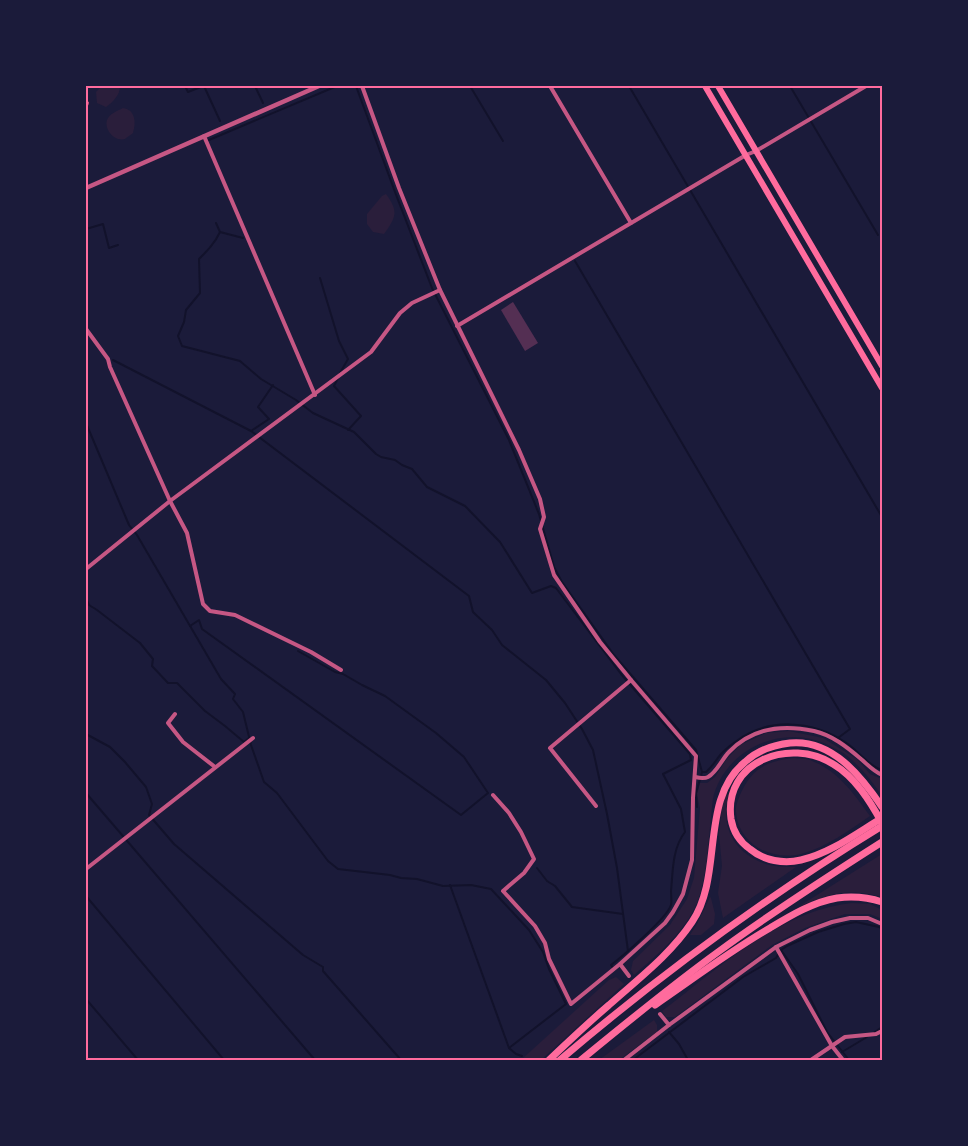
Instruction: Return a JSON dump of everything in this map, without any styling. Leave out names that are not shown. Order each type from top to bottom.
[{"type":"highway","points":[[705,86],[882,388]]},
{"type":"highway","points":[[718,86],[882,366]]},
{"type":"highway","points":[[549,1060],[664,956],[693,921],[706,891],[719,806],[726,786],[733,773],[752,755],[776,745],[793,743],[806,743],[821,748],[855,771],[882,807]]},
{"type":"highway","points":[[790,752],[811,754],[843,771],[862,792],[879,825],[814,856],[787,862],[776,861],[755,853],[737,835],[730,811],[731,799],[740,778],[767,757],[790,752]]},
{"type":"highway","points":[[560,1060],[658,980],[735,923],[879,825],[882,818]]},
{"type":"highway","points":[[581,1060],[719,951],[784,905],[882,842]]},
{"type":"highway","points":[[608,1038],[723,957],[792,915],[834,899],[857,897],[882,902]]},
{"type":"street","points":[[86,188],[319,86]]},
{"type":"street","points":[[362,86],[399,188],[440,290],[519,450],[540,499],[544,517],[540,529],[554,575],[600,642],[696,756],[692,860],[683,894],[674,912],[620,964],[571,1004],[549,959],[545,943],[535,926],[503,891],[524,873],[534,859],[509,813],[493,795]]},
{"type":"street","points":[[550,86],[631,223]]},
{"type":"street","points":[[457,326],[866,86]]},
{"type":"street","points":[[203,136],[315,395]]},
{"type":"street","points":[[86,569],[170,501],[371,352],[400,313],[412,303],[440,290]]},
{"type":"street","points":[[86,329],[108,359],[170,501],[187,533],[203,604],[210,611],[235,615],[311,652],[341,670]]},
{"type":"street","points":[[596,806],[550,748],[631,680]]},
{"type":"street","points":[[176,714],[168,723],[183,742],[215,766]]},
{"type":"street","points":[[695,777],[710,777],[728,754],[748,737],[771,729],[791,727],[817,731],[829,736],[882,775]]},
{"type":"street","points":[[86,869],[253,738]]},
{"type":"street","points":[[624,1060],[776,947],[810,930],[850,918],[868,918],[882,924]]},
{"type":"street","points":[[776,947],[832,1046],[843,1060]]},
{"type":"street","points":[[620,964],[629,976]]},
{"type":"street","points":[[660,1014],[669,1025]]},
{"type":"street","points":[[811,1060],[845,1037],[876,1034],[882,1031]]},
{"type":"shaded area","points":[[102,86],[120,86],[116,98],[106,107],[97,103],[96,92]]},
{"type":"shaded area","points":[[123,108],[133,114],[135,125],[133,133],[125,139],[118,139],[107,128],[107,120],[113,113]]},
{"type":"shaded area","points":[[386,194],[393,205],[393,219],[384,234],[373,232],[367,224],[367,214]]},
{"type":"shaded area","points":[[789,731],[823,738],[857,759],[870,774],[882,779],[882,796],[866,774],[846,755],[813,739],[778,738],[761,743],[746,752],[732,763],[721,777],[714,794],[705,871],[692,914],[661,951],[634,975],[631,970],[633,961],[670,925],[687,899],[694,878],[700,808],[697,795],[700,783],[707,783],[715,777],[740,745],[766,733]]},
{"type":"shaded area","points":[[794,758],[810,760],[838,777],[870,816],[820,847],[801,854],[779,855],[750,842],[738,824],[736,808],[744,786],[755,773],[775,761]]},
{"type":"shaded area","points":[[725,794],[729,795],[726,817],[728,827],[731,836],[744,852],[767,864],[796,867],[723,918],[718,893],[722,866],[719,834]]},
{"type":"shaded area","points":[[882,854],[882,897],[870,894],[839,893],[798,907]]},
{"type":"shaded area","points":[[710,897],[715,914],[714,924],[701,935],[690,935],[697,924]]},
{"type":"shaded area","points":[[852,903],[870,904],[882,910],[882,919],[870,914],[845,914],[805,928],[772,945],[675,1017],[666,1017],[662,1011],[728,960],[775,929],[826,908]]},
{"type":"shaded area","points":[[616,977],[624,984],[541,1060],[521,1060],[609,980]]},
{"type":"shaded area","points":[[654,1020],[657,1032],[619,1060],[599,1060]]},
{"type":"building","points":[[513,302],[538,343],[525,351],[501,310]]},
{"type":"waterway","points":[[185,86],[188,92],[203,86]]},
{"type":"waterway","points":[[204,86],[220,121]]},
{"type":"waterway","points":[[255,86],[263,103]]},
{"type":"waterway","points":[[209,140],[337,86]]},
{"type":"waterway","points":[[356,86],[432,288],[509,440],[539,514],[554,567],[562,582],[614,655],[696,750],[702,772],[696,793],[697,807]]},
{"type":"waterway","points":[[470,86],[503,141]]},
{"type":"waterway","points":[[629,86],[882,517]]},
{"type":"waterway","points":[[790,86],[878,235]]},
{"type":"waterway","points":[[216,223],[220,232],[199,259],[200,293],[186,310],[178,336],[182,346],[240,361],[261,379],[313,413],[354,432],[376,454],[412,469],[427,487],[465,506],[500,542],[532,593],[551,586],[556,588],[621,674],[690,754],[691,760],[663,774],[681,809],[685,832],[674,860],[671,905],[653,927],[611,965],[613,968]]},
{"type":"waterway","points":[[86,229],[103,224],[109,248],[118,245]]},
{"type":"waterway","points":[[220,232],[243,238]]},
{"type":"waterway","points":[[575,261],[850,729],[838,738]]},
{"type":"waterway","points":[[320,278],[339,341],[348,359],[340,373]]},
{"type":"waterway","points":[[113,360],[251,431],[469,596],[473,612],[492,630],[502,645],[546,680],[565,703],[593,750],[617,868],[628,951]]},
{"type":"waterway","points":[[338,378],[334,386],[361,416],[348,430]]},
{"type":"waterway","points":[[251,431],[269,419],[258,407],[273,385]]},
{"type":"waterway","points":[[86,423],[129,525],[221,679],[235,694],[233,699],[243,712],[251,745],[264,782],[277,793],[328,861],[338,869],[417,879],[443,886],[471,885],[491,889],[529,930],[543,952],[566,1004],[509,1048]]},
{"type":"waterway","points":[[86,598],[89,605],[140,643],[153,659],[152,666],[168,683],[177,683],[205,711],[244,742],[249,738]]},
{"type":"waterway","points":[[190,626],[199,620],[202,629],[461,815],[488,793],[464,757],[436,733],[385,696],[298,651]]},
{"type":"waterway","points":[[703,772],[706,772],[729,746],[748,734],[761,728],[790,724],[819,729],[832,735],[850,745],[872,765],[882,770]]},
{"type":"waterway","points":[[86,734],[110,747],[146,787],[152,804],[149,815],[174,844],[303,955],[323,967],[323,971],[401,1060]]},
{"type":"waterway","points":[[86,793],[315,1060]]},
{"type":"waterway","points":[[537,868],[572,907],[623,914]]},
{"type":"waterway","points":[[450,885],[509,1048],[522,1056]]},
{"type":"waterway","points":[[86,896],[224,1060]]},
{"type":"waterway","points":[[633,1060],[743,977],[776,958],[787,946],[818,932],[844,924],[856,922],[882,929]]},
{"type":"waterway","points":[[781,950],[798,974],[827,1032],[849,1060]]},
{"type":"waterway","points":[[86,999],[138,1060]]},
{"type":"waterway","points":[[872,1034],[882,1027]]},
{"type":"waterway","points":[[669,1032],[688,1060]]},
{"type":"waterway","points":[[842,1052],[867,1037]]}]
